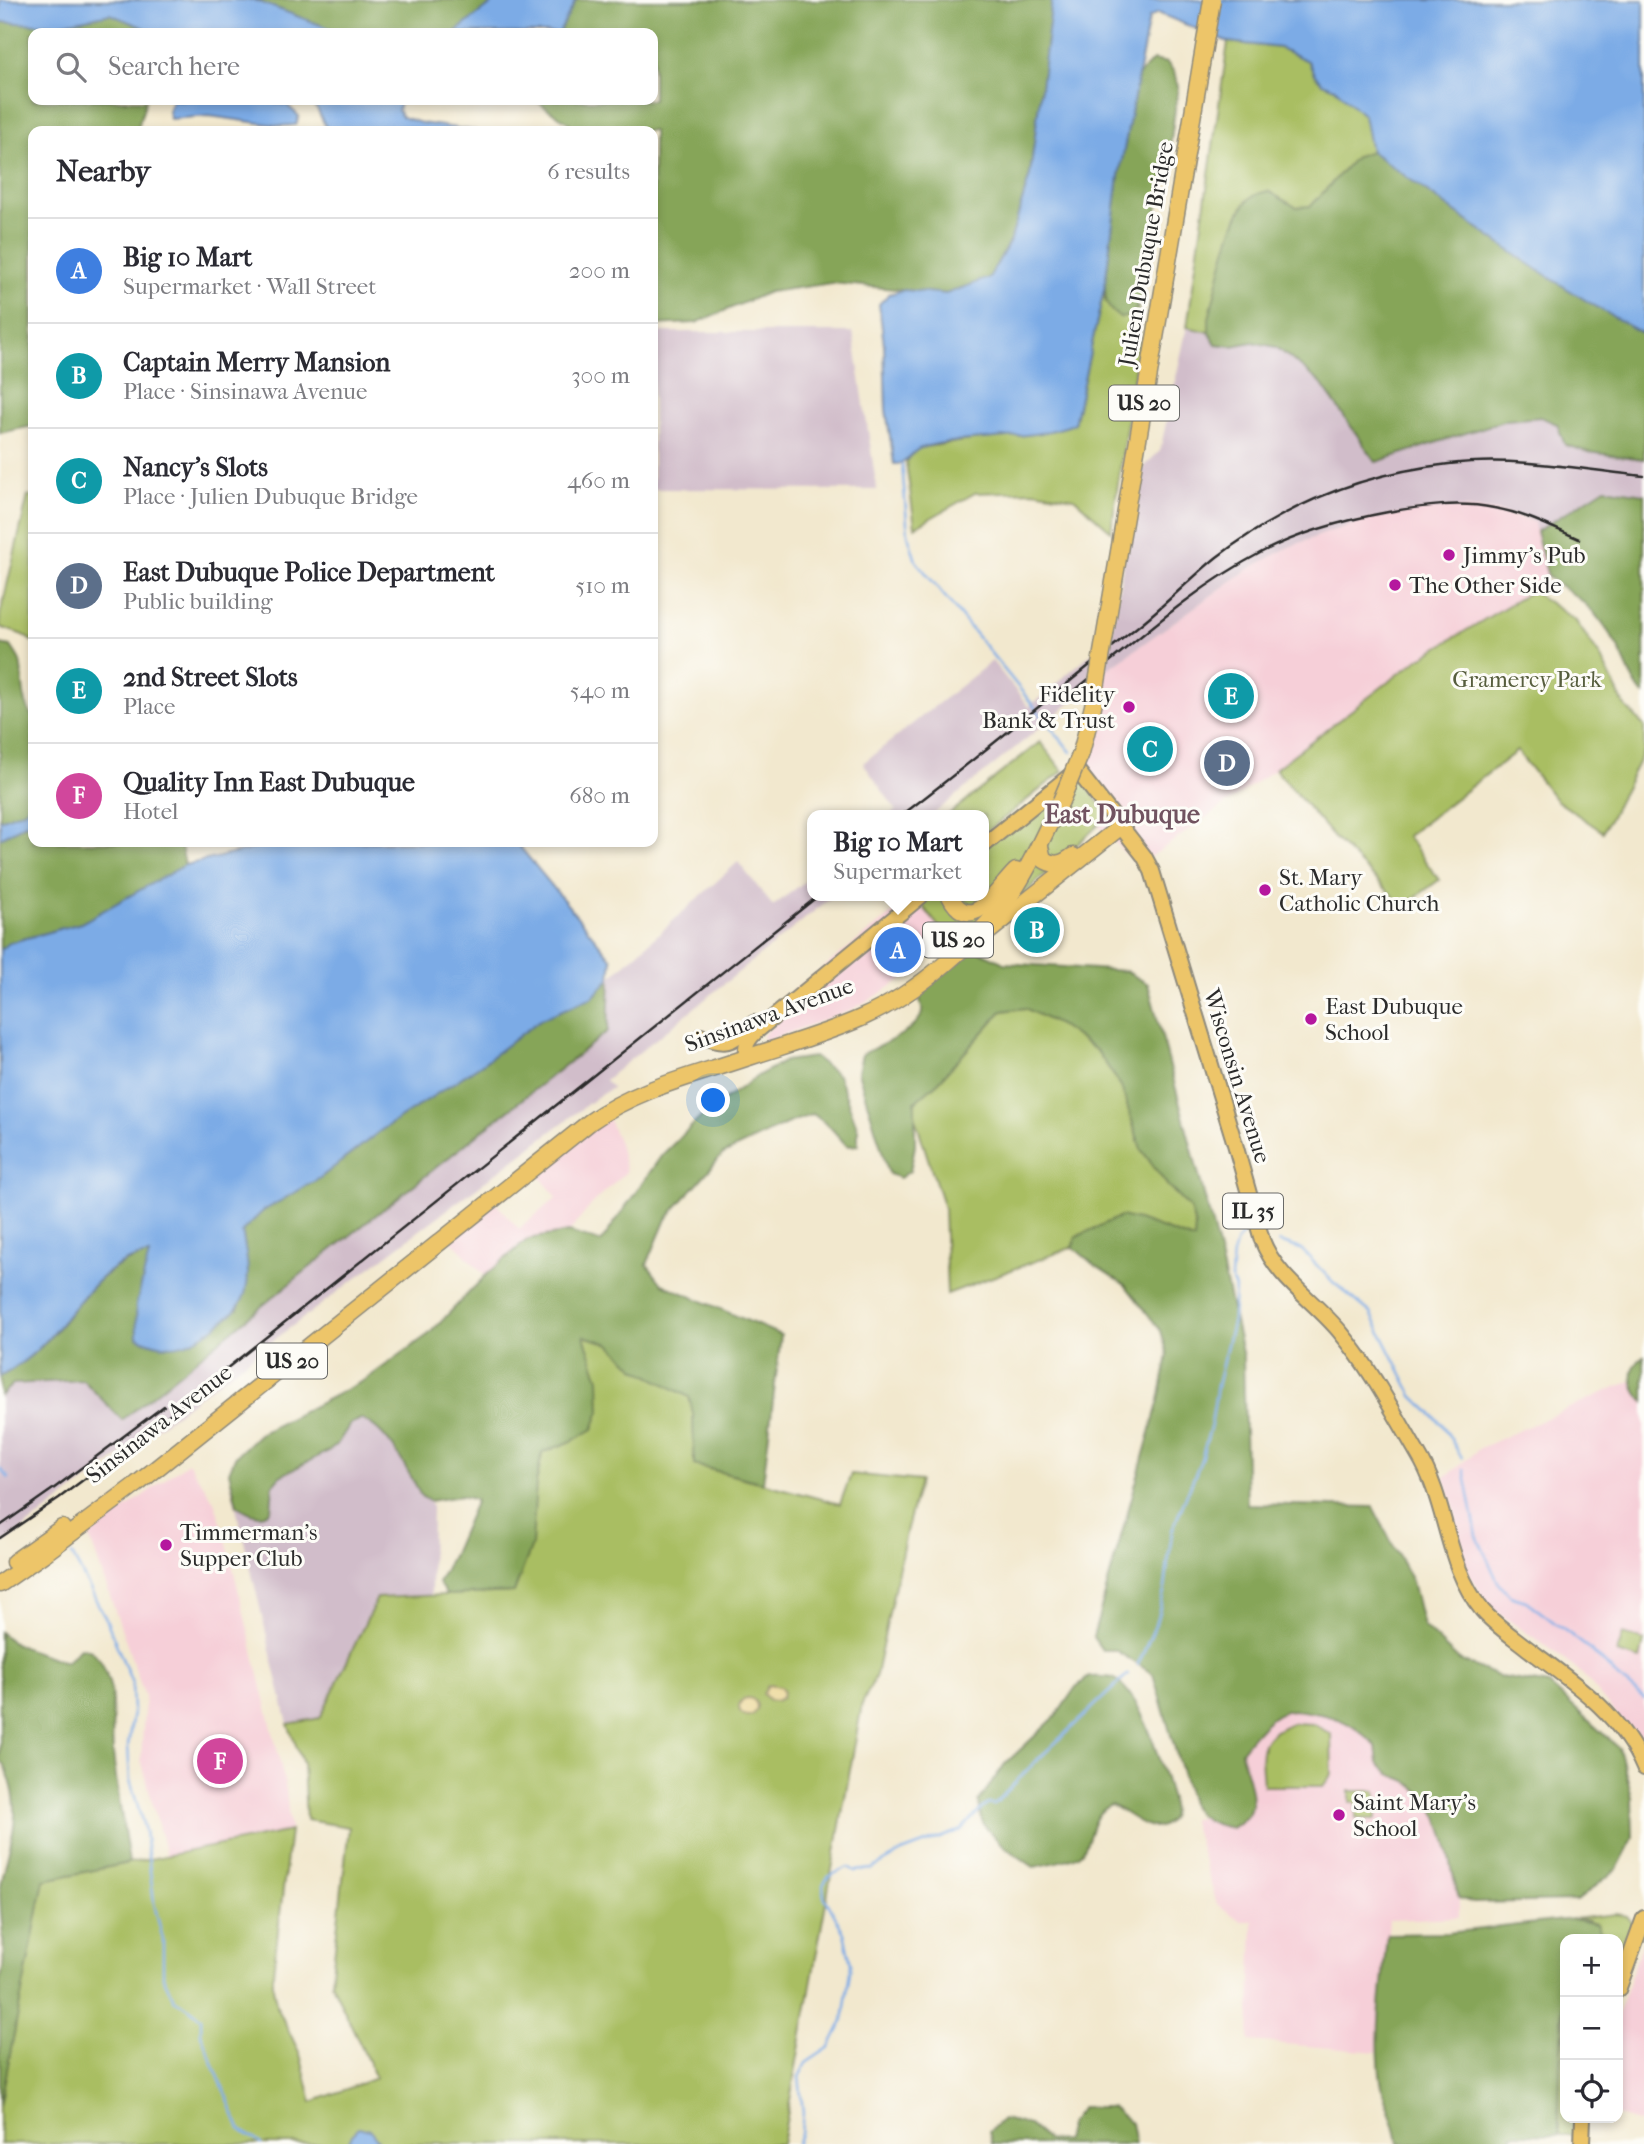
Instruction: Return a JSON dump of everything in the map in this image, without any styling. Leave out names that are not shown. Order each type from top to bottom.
[{"type":"highway","name":"Julien Dubuque Bridge","points":[[1047,828],[1081,753],[1093,706],[1212,0]]},
{"type":"highway","points":[[1040,847],[1043,859],[1049,863],[1061,864],[1118,823]]},
{"type":"highway","points":[[935,970],[980,939],[1118,823]]},
{"type":"highway","name":"Sinsinawa Avenue","points":[[0,1571],[124,1482],[594,1106],[610,1096],[650,1081],[746,1055],[861,1018],[906,993],[959,951],[992,918],[1013,891],[1040,847],[1047,828]]},
{"type":"highway","name":"Sinsinawa Avenue","points":[[0,1584],[138,1484],[601,1114],[629,1098],[746,1055],[851,1012],[887,994],[953,945],[981,918],[1000,897],[1047,828]]},
{"type":"highway","points":[[953,901],[963,911],[975,912],[984,907],[1016,871]]},
{"type":"main road","name":"IL 35","points":[[989,841],[1077,770],[1118,823]]},
{"type":"main road","name":"Wisconsin Avenue","points":[[1118,823],[1144,856],[1152,871],[1268,1255],[1284,1276],[1327,1317],[1350,1344],[1420,1456],[1436,1492],[1457,1567],[1480,1608],[1594,1700],[1620,1727],[1644,1768]]},
{"type":"main road","points":[[746,1055],[748,1041],[753,1035],[915,901]]},
{"type":"main road","points":[[701,1036],[720,1043],[730,1041],[769,1012],[783,1009]]},
{"type":"main road","points":[[1623,1976],[1644,1918]]},
{"type":"main road","points":[[1582,2144],[1583,2123]]},
{"type":"shaded area","points":[[1187,327],[1276,347],[1320,382],[1376,462],[1506,420],[1542,417],[1644,453],[1644,494],[1605,488],[1536,532],[1534,522],[1521,517],[1496,511],[1462,508],[1434,509],[1367,520],[1329,532],[1289,547],[1247,570],[1105,671],[1139,471],[1160,451]]},
{"type":"shaded area","points":[[658,332],[853,332],[877,490],[658,489]]},
{"type":"shaded area","points":[[1434,509],[1496,511],[1534,522],[1548,577],[1532,591],[1417,660],[1275,769],[1138,866],[1098,826],[1108,816],[1080,774],[1105,671],[1247,570],[1289,547],[1367,520]]},
{"type":"shaded area","points":[[1094,651],[1088,689],[938,810],[896,810],[863,763],[992,661],[1029,707]]},
{"type":"shaded area","points":[[738,862],[773,906],[807,880],[807,901],[827,901],[605,1080],[612,1088],[0,1546],[0,1396],[13,1384],[84,1380],[122,1420],[608,1031],[610,978]]},
{"type":"shaded area","points":[[909,901],[919,901],[949,940],[910,974],[851,1010],[766,1041],[762,1036],[785,1014],[780,1001]]},
{"type":"shaded area","points":[[607,1115],[619,1143],[626,1172],[593,1203],[569,1232],[542,1255],[528,1239],[485,1276],[449,1238],[495,1202],[519,1229],[557,1197],[536,1172]]},
{"type":"shaded area","points":[[1644,1377],[1644,1743],[1640,1743],[1582,1674],[1488,1606],[1461,1558],[1454,1509],[1444,1478],[1480,1448]]},
{"type":"shaded area","points":[[365,1380],[432,1507],[431,1595],[377,1598],[319,1719],[288,1724],[230,1483],[249,1457]]},
{"type":"shaded area","points":[[188,1462],[214,1501],[224,1531],[286,1789],[290,1831],[166,1855],[141,1759],[145,1697],[89,1536]]},
{"type":"shaded area","name":"Saint Mary's School","points":[[1268,1707],[1389,1723],[1459,1798],[1459,1917],[1389,1920],[1377,2052],[1249,2041],[1253,1921],[1241,1921],[1217,1904],[1191,1819],[1237,1812],[1225,1745]]},
{"type":"shaded area","points":[[1644,1939],[1644,2124],[1623,2118],[1623,1998]]},
{"type":"green space","points":[[254,0],[497,0],[461,28],[329,28]]},
{"type":"green space","points":[[576,0],[1052,0],[1030,175],[1011,239],[989,278],[946,294],[832,283],[769,292],[696,323],[658,325],[658,126],[569,126],[542,105],[658,105],[658,28],[562,28]]},
{"type":"green space","points":[[110,14],[145,28],[28,28],[28,105],[145,105],[138,126],[28,126],[28,427],[0,433],[0,22],[56,25]]},
{"type":"green space","points":[[1228,42],[1280,48],[1309,61],[1314,74],[1322,83],[1335,88],[1365,116],[1371,151],[1308,222],[1217,334],[1187,327]]},
{"type":"green space","points":[[1153,60],[1167,63],[1174,72],[1178,87],[1170,147],[1138,305],[1131,316],[1120,318],[1107,304],[1105,285],[1119,176],[1138,76]]},
{"type":"green space","points":[[1371,151],[1539,270],[1644,334],[1644,459],[1588,452],[1565,445],[1557,424],[1541,417],[1506,420],[1376,462],[1320,382],[1276,347],[1253,342],[1232,346],[1216,344],[1209,332],[1209,318],[1229,239],[1248,200],[1268,191],[1296,207],[1311,206],[1356,156]]},
{"type":"green space","points":[[1105,285],[1105,301],[1131,316],[1138,305],[1140,334],[1111,531],[1074,498],[1034,491],[975,493],[915,527],[906,462],[919,448],[1074,424]]},
{"type":"green space","points":[[1605,488],[1644,494],[1644,695],[1603,624],[1580,599],[1548,577],[1536,532]]},
{"type":"green space","points":[[28,496],[28,638],[0,627],[0,615]]},
{"type":"green space","name":"Gramercy Park","points":[[1532,591],[1575,620],[1600,656],[1624,705],[1644,726],[1644,751],[1603,832],[1556,800],[1517,751],[1407,836],[1439,880],[1403,906],[1335,839],[1275,769],[1417,660]]},
{"type":"green space","points":[[0,644],[11,646],[19,659],[28,708],[28,806],[26,810],[0,820]]},
{"type":"green space","points":[[1040,742],[1063,771],[989,830],[989,810],[954,810]]},
{"type":"green space","points":[[1078,773],[1108,816],[1001,915],[949,940],[919,901],[989,901],[989,843]]},
{"type":"green space","points":[[28,823],[28,847],[181,847],[185,865],[81,923],[9,943],[0,950],[0,838]]},
{"type":"green space","points":[[975,949],[1004,963],[1126,971],[1148,984],[1217,1243],[1243,1357],[1247,1504],[1373,1507],[1412,1581],[1423,1626],[1459,1660],[1500,1677],[1549,1685],[1619,1748],[1632,1797],[1633,1838],[1617,1869],[1577,1901],[1473,1903],[1459,1898],[1445,1836],[1424,1796],[1410,1783],[1388,1773],[1378,1763],[1376,1746],[1362,1733],[1341,1720],[1324,1715],[1284,1711],[1270,1719],[1251,1738],[1241,1751],[1252,1803],[1246,1817],[1232,1828],[1210,1822],[1192,1807],[1153,1674],[1115,1650],[1102,1650],[1093,1637],[1159,1400],[1168,1355],[1161,1331],[1125,1285],[1073,1247],[1076,1237],[1121,1216],[1194,1240],[1195,1226],[1190,1208],[1168,1186],[1141,1149],[1121,1086],[1097,1051],[1063,1027],[1025,1008],[1002,1011],[939,1081],[915,1102],[915,1146],[910,1171],[900,1178],[889,1174],[858,1072],[862,1054],[897,1037],[914,1025],[922,1012],[917,990]]},
{"type":"green space","points":[[610,978],[608,1031],[122,1420],[83,1380],[13,1384],[0,1396],[0,1377],[44,1344],[102,1278],[131,1260],[150,1254],[238,1309],[245,1289],[247,1270],[242,1231],[263,1211],[320,1178],[380,1131],[482,1064],[541,1019],[593,997]]},
{"type":"green space","points":[[1025,1008],[1063,1027],[1097,1051],[1121,1086],[1141,1149],[1168,1186],[1190,1208],[1195,1226],[1195,1240],[1094,1229],[1076,1237],[1073,1247],[947,1294],[944,1208],[914,1115],[914,1102],[939,1081],[1002,1011]]},
{"type":"green space","points":[[814,1057],[838,1075],[858,1129],[858,1145],[847,1146],[830,1127],[813,1114],[723,1154],[666,1219],[647,1264],[662,1284],[781,1335],[763,1483],[694,1465],[693,1414],[689,1397],[636,1369],[610,1344],[584,1336],[599,1379],[600,1411],[593,1429],[542,1453],[536,1483],[532,1545],[514,1592],[447,1595],[438,1583],[476,1500],[461,1496],[429,1501],[421,1496],[389,1441],[371,1424],[361,1419],[350,1424],[338,1443],[327,1452],[280,1476],[273,1484],[271,1510],[267,1513],[254,1514],[237,1505],[229,1472],[235,1457],[259,1434],[365,1380],[429,1334],[485,1276],[528,1239],[569,1232],[601,1242],[662,1155],[703,1115],[759,1075],[785,1061]]},
{"type":"green space","points":[[567,1331],[715,1374],[694,1465],[840,1504],[851,1474],[920,1481],[907,1528],[876,1675],[862,1704],[782,2144],[0,2144],[0,2103],[44,1880],[290,1831],[273,1973],[277,2007],[300,2054],[312,2102],[376,2078],[331,1982],[349,1827],[306,1820],[303,1764],[288,1724],[320,1718],[377,1598],[514,1592]]},
{"type":"green space","points":[[1644,1356],[1644,1402],[1639,1397],[1632,1379],[1635,1367]]},
{"type":"green space","points":[[0,1632],[23,1647],[66,1662],[80,1648],[86,1649],[96,1655],[102,1664],[111,1690],[114,1765],[129,1863],[44,1880],[0,2106],[0,1980],[4,1951],[0,1893],[15,1810],[10,1780],[0,1761]]},
{"type":"green space","points":[[1623,1634],[1644,1641],[1640,1660],[1617,1653]]},
{"type":"green space","points":[[1089,1677],[1116,1680],[1126,1690],[1144,1718],[1171,1799],[1171,1816],[1165,1824],[1153,1827],[1138,1822],[1111,1805],[1098,1815],[1083,1850],[1078,1855],[1034,1867],[1004,1846],[984,1825],[979,1801],[1005,1764],[1056,1716],[1076,1687]]},
{"type":"green space","points":[[1292,1723],[1313,1724],[1331,1734],[1332,1774],[1323,1786],[1263,1786],[1262,1755],[1266,1740],[1280,1728]]},
{"type":"green space","points":[[1350,1791],[1376,1791],[1376,1819],[1356,1819],[1356,1803],[1350,1802]]},
{"type":"green space","points":[[1616,1914],[1627,1916],[1633,1924],[1623,1953],[1623,1934],[1600,1934],[1588,1921],[1573,1919]]},
{"type":"green space","points":[[1573,1919],[1597,1924],[1602,1934],[1560,1934],[1559,2135],[1512,2134],[1511,2144],[1398,2144],[1383,2089],[1378,2045],[1387,1934],[1447,1933]]},
{"type":"green space","points":[[1560,2062],[1560,2123],[1576,2123],[1575,2135],[1559,2135]]},
{"type":"green space","points":[[1082,2107],[1111,2107],[1131,2123],[1135,2144],[992,2144],[989,2131],[1003,2119],[1029,2125],[1048,2141],[1065,2140],[1069,2124]]},
{"type":"sand","points":[[768,1685],[780,1687],[783,1690],[782,1698],[769,1700],[763,1694]]},
{"type":"sand","points":[[748,1698],[754,1701],[757,1707],[754,1713],[748,1716],[742,1713],[739,1707],[742,1701]]},
{"type":"water","points":[[0,0],[254,0],[329,28],[145,28],[110,14],[56,25],[0,22]]},
{"type":"water","points":[[497,0],[576,0],[562,28],[461,28]]},
{"type":"water","points":[[1052,0],[1644,0],[1644,334],[1539,270],[1371,151],[1364,116],[1335,88],[1322,83],[1308,61],[1280,48],[1228,42],[1158,13],[1149,18],[1119,176],[1105,285],[1074,424],[1040,433],[929,446],[917,450],[906,461],[894,464],[886,410],[884,345],[879,304],[889,294],[904,290],[946,294],[989,278],[1011,239],[1030,175]]},
{"type":"water","points":[[170,105],[287,105],[299,116],[296,125],[281,126],[209,116],[170,119],[168,111]]},
{"type":"water","points":[[313,105],[399,105],[398,110],[402,117],[442,126],[326,126]]},
{"type":"water","points":[[28,806],[28,823],[0,838],[0,820],[26,810]]},
{"type":"water","points":[[261,847],[520,847],[612,959],[610,978],[593,997],[541,1019],[482,1064],[380,1131],[320,1178],[263,1211],[242,1231],[248,1275],[240,1305],[210,1331],[190,1342],[170,1346],[137,1337],[136,1305],[149,1255],[116,1266],[102,1277],[38,1349],[0,1377],[0,950],[9,943],[81,923],[185,865]]},
{"type":"water","points":[[359,2127],[370,2130],[381,2144],[348,2144]]},
{"type":"waterway","points":[[902,464],[908,535],[916,561],[1071,752]]},
{"type":"waterway","points":[[1138,1665],[1155,1626],[1165,1588],[1172,1531],[1201,1460],[1211,1425],[1217,1386],[1233,1320],[1233,1254],[1237,1241],[1245,1232]]},
{"type":"waterway","points":[[1279,1242],[1301,1249],[1333,1282],[1371,1313],[1413,1396],[1442,1424],[1462,1458]]},
{"type":"waterway","points":[[0,1469],[9,1478]]},
{"type":"waterway","points":[[1464,1469],[1477,1536],[1498,1582],[1510,1596],[1526,1601],[1592,1651],[1644,1699]]},
{"type":"waterway","points":[[72,1555],[106,1619],[132,1683],[133,1712],[128,1746],[130,1780],[145,1831],[154,1903],[163,1940],[163,1977],[174,1999],[201,2018],[201,2034],[240,2129],[261,2144]]},
{"type":"waterway","points":[[797,2144],[803,2112],[799,2077],[806,2063],[830,2047],[843,2021],[851,1964],[844,1933],[824,1896],[823,1885],[828,1877],[848,1867],[855,1871],[872,1869],[902,1852],[961,1830],[980,1810],[988,1804],[994,1805],[1128,1674]]},
{"type":"railway","points":[[908,810],[1142,623],[1217,557],[1243,538],[1298,507],[1327,494],[1386,475],[1449,464],[1522,462],[1644,476]]},
{"type":"railway","points":[[1074,691],[1212,582],[1262,552],[1292,538],[1324,528],[1401,510],[1468,505],[1516,513],[1579,539]]},
{"type":"railway","points":[[0,1538],[146,1433],[812,901]]},
{"type":"railway","points":[[0,1526],[164,1406]]},
{"type":"place","name":"Jimmy's Pub","points":[[1449,555]]},
{"type":"place","name":"The Other Side","points":[[1395,585]]},
{"type":"place","name":"2nd Street Slots","points":[[1231,696]]},
{"type":"place","name":"Fidelity Bank & Trust","points":[[1129,707]]},
{"type":"place","name":"Nancy's Slots","points":[[1150,749]]},
{"type":"place","name":"East Dubuque Police Department","points":[[1227,763]]},
{"type":"place","name":"St. Mary Catholic Church","points":[[1265,890]]},
{"type":"place","name":"Captain Merry Mansion","points":[[1037,930]]},
{"type":"place","name":"Big 10 Mart","points":[[898,950]]},
{"type":"place","name":"East Dubuque School","points":[[1311,1019]]},
{"type":"place","name":"Timmerman's Supper Club","points":[[166,1545]]},
{"type":"place","name":"Quality Inn East Dubuque","points":[[220,1761]]},
{"type":"place","name":"Saint Mary's School","points":[[1339,1815]]},
{"type":"district","name":"East Dubuque","points":[[1122,814]]}]
